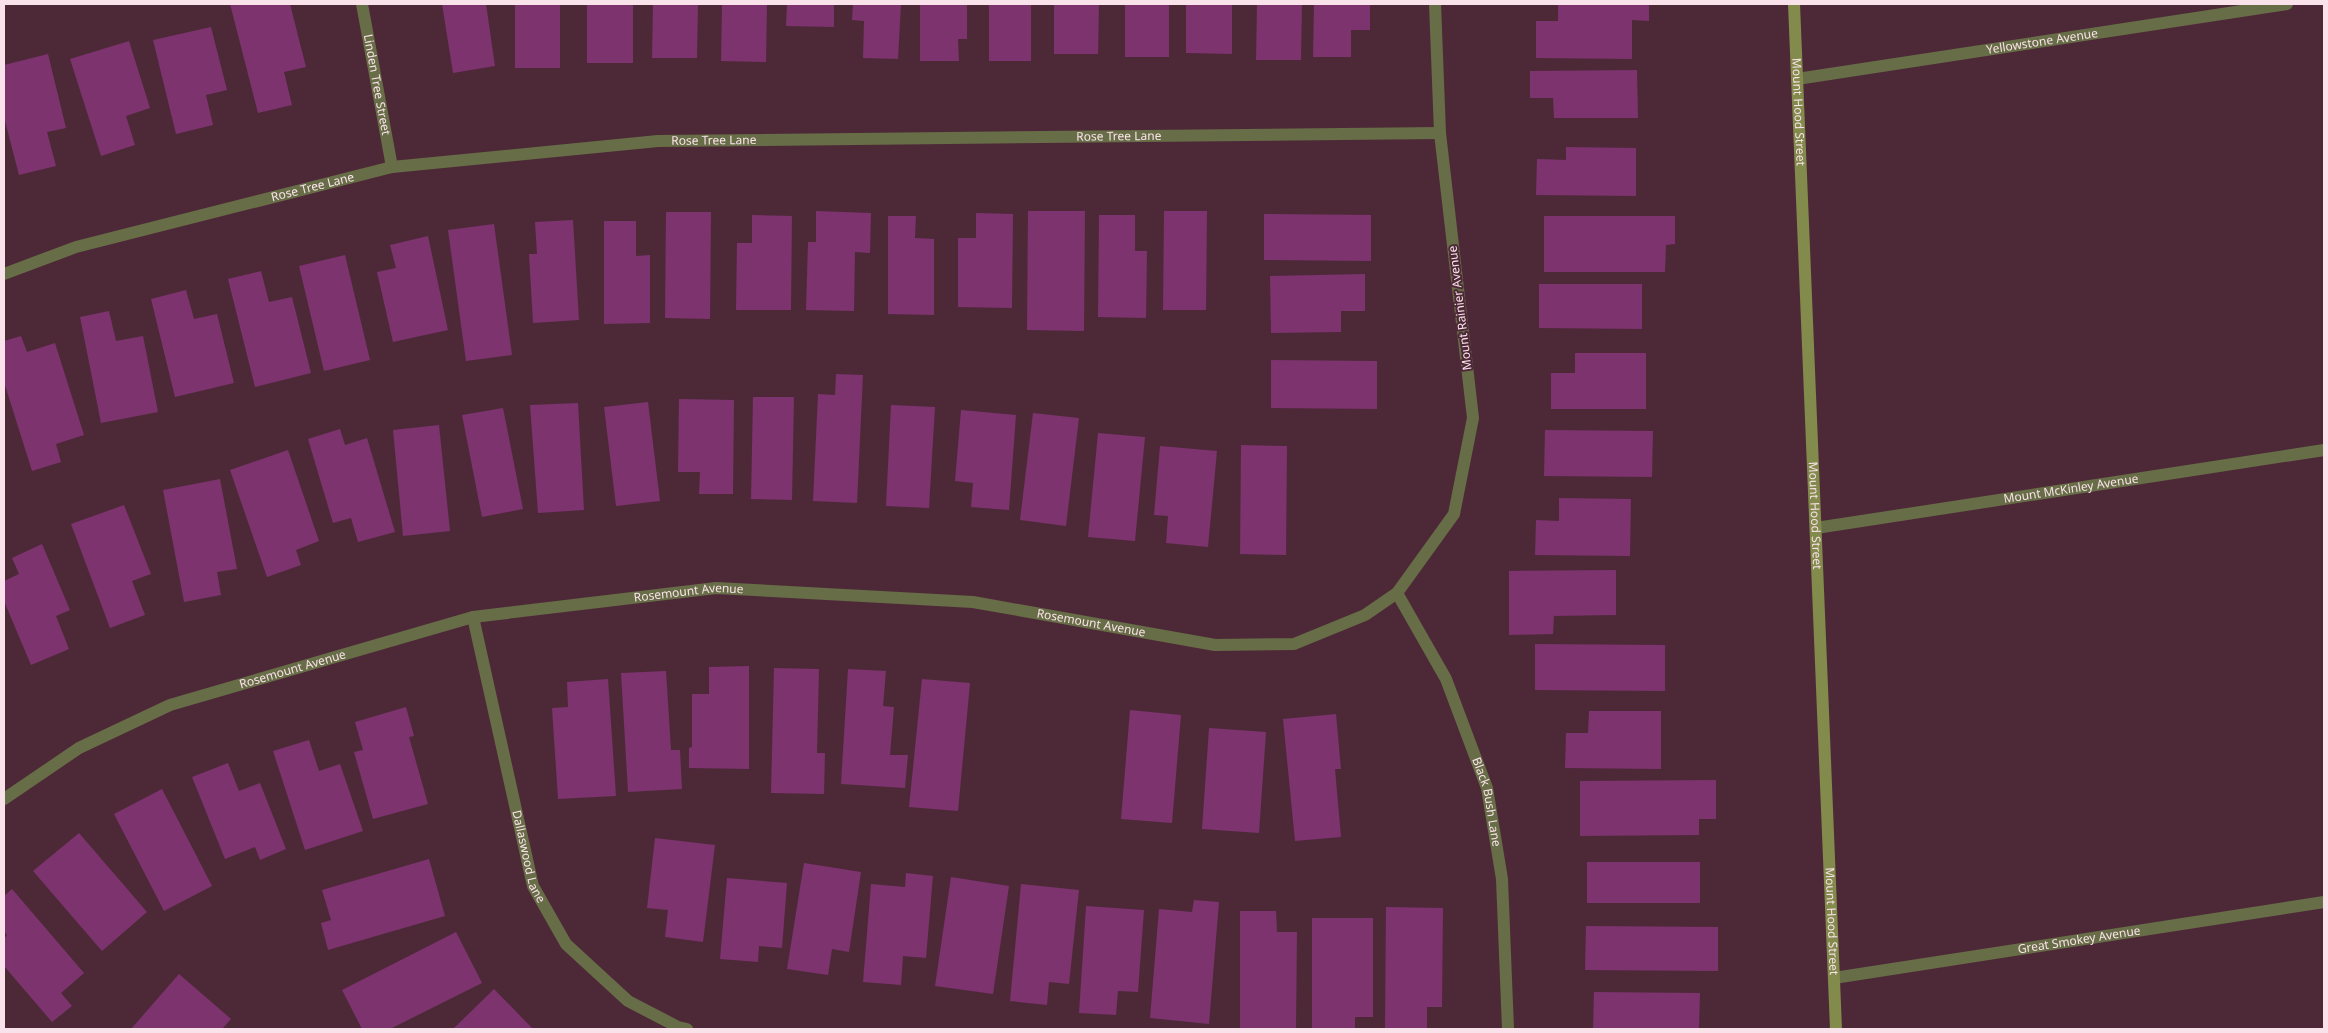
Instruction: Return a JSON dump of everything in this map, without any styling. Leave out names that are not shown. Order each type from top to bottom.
[{"type":"street","name":"Linden Tree Street","points":[[362,4],[392,167]]},
{"type":"street","name":"Mount Rainier Avenue","points":[[1397,593],[1454,514],[1473,418],[1440,133],[1435,4]]},
{"type":"street","name":"Mount Hood Street","points":[[1794,4],[1836,1029]]},
{"type":"street","name":"Yellowstone Avenue","points":[[1797,79],[2287,4]]},
{"type":"street","name":"Rose Tree Lane","points":[[4,274],[76,247],[392,167],[658,141],[1440,133]]},
{"type":"street","name":"Mount McKinley Avenue","points":[[1816,528],[2324,450]]},
{"type":"street","name":"Rosemount Avenue","points":[[4,799],[79,748],[170,705],[473,617],[716,588],[972,602],[1215,645],[1294,644],[1366,616],[1397,593]]},
{"type":"street","name":"Black Bush Lane","points":[[1397,593],[1446,679],[1487,788],[1502,879],[1508,1029]]},
{"type":"street","name":"Dallaswood Lane","points":[[473,617],[533,886],[566,944],[628,1001],[678,1027],[687,1029]]},
{"type":"street","name":"Great Smokey Avenue","points":[[1834,978],[2324,902]]},
{"type":"building","points":[[230,4],[290,4],[306,67],[284,72],[292,105],[258,113]]},
{"type":"building","points":[[442,4],[486,4],[495,66],[453,73]]},
{"type":"building","points":[[515,4],[560,4],[560,68],[515,68]]},
{"type":"building","points":[[587,4],[633,4],[633,63],[587,63]]},
{"type":"building","points":[[653,4],[698,4],[697,58],[652,58]]},
{"type":"building","points":[[722,4],[767,4],[766,62],[721,61]]},
{"type":"building","points":[[787,4],[834,4],[834,27],[786,26]]},
{"type":"building","points":[[853,4],[901,4],[898,59],[863,58],[864,21],[852,20]]},
{"type":"building","points":[[920,4],[967,4],[967,39],[958,39],[959,61],[920,61]]},
{"type":"building","points":[[989,4],[1031,4],[1031,61],[989,61]]},
{"type":"building","points":[[1054,4],[1099,4],[1098,54],[1054,54]]},
{"type":"building","points":[[1125,4],[1169,4],[1169,57],[1125,57]]},
{"type":"building","points":[[1186,4],[1232,4],[1232,54],[1186,53]]},
{"type":"building","points":[[1257,4],[1302,4],[1301,60],[1256,60]]},
{"type":"building","points":[[1314,4],[1370,4],[1370,30],[1351,30],[1351,57],[1313,57]]},
{"type":"building","points":[[1558,4],[1649,4],[1649,21],[1632,20],[1632,59],[1536,58],[1536,21],[1558,21]]},
{"type":"building","points":[[211,27],[227,90],[206,95],[213,125],[176,134],[153,40]]},
{"type":"building","points":[[129,41],[150,108],[126,116],[135,145],[101,156],[70,59]]},
{"type":"building","points":[[48,54],[66,128],[47,132],[56,166],[19,175],[4,117],[4,65]]},
{"type":"building","points":[[1637,70],[1638,118],[1554,118],[1553,98],[1530,98],[1530,71]]},
{"type":"building","points":[[1566,147],[1636,148],[1636,196],[1536,195],[1537,159],[1566,160]]},
{"type":"building","points":[[816,211],[871,213],[870,253],[855,252],[854,311],[806,310],[808,242],[816,242]]},
{"type":"building","points":[[1028,211],[1085,211],[1084,331],[1027,330]]},
{"type":"building","points":[[1164,211],[1207,211],[1206,310],[1163,310]]},
{"type":"building","points":[[666,212],[711,212],[710,319],[665,318]]},
{"type":"building","points":[[976,213],[1013,214],[1012,308],[958,307],[958,238],[976,238]]},
{"type":"building","points":[[1264,214],[1371,215],[1371,261],[1264,260]]},
{"type":"building","points":[[752,215],[792,216],[791,310],[736,310],[737,243],[752,243]]},
{"type":"building","points":[[1099,215],[1135,215],[1135,251],[1147,251],[1146,318],[1098,317]]},
{"type":"building","points":[[888,216],[916,216],[915,238],[934,239],[934,315],[888,314]]},
{"type":"building","points":[[1544,216],[1675,216],[1675,244],[1666,245],[1665,272],[1544,272]]},
{"type":"building","points":[[573,220],[579,320],[533,323],[529,254],[537,254],[535,222]]},
{"type":"building","points":[[604,221],[636,221],[636,256],[650,255],[650,323],[604,324]]},
{"type":"building","points":[[494,224],[512,355],[466,361],[448,230]]},
{"type":"building","points":[[428,236],[448,330],[393,342],[377,272],[396,268],[390,245]]},
{"type":"building","points":[[345,255],[370,360],[324,371],[299,266]]},
{"type":"building","points":[[261,271],[269,302],[292,297],[311,373],[255,387],[228,279]]},
{"type":"building","points":[[1365,274],[1365,311],[1341,311],[1341,332],[1271,333],[1270,276]]},
{"type":"building","points":[[1539,284],[1642,284],[1642,329],[1539,328]]},
{"type":"building","points":[[186,290],[194,319],[217,314],[234,383],[175,397],[151,299]]},
{"type":"building","points":[[109,311],[116,341],[143,336],[158,412],[101,423],[80,317]]},
{"type":"building","points":[[21,336],[27,352],[55,343],[84,435],[56,444],[61,462],[32,471],[4,382],[4,341]]},
{"type":"building","points":[[1575,353],[1646,353],[1646,409],[1551,409],[1551,373],[1575,373]]},
{"type":"building","points":[[1271,360],[1377,361],[1377,409],[1271,408]]},
{"type":"building","points":[[836,374],[863,375],[857,503],[813,501],[818,394],[835,395]]},
{"type":"building","points":[[753,397],[794,397],[792,500],[751,499]]},
{"type":"building","points":[[679,399],[734,400],[733,494],[699,494],[700,472],[678,472]]},
{"type":"building","points":[[648,402],[660,501],[616,506],[604,407]]},
{"type":"building","points":[[578,403],[584,510],[538,513],[530,405]]},
{"type":"building","points":[[891,405],[935,407],[929,508],[886,506]]},
{"type":"building","points":[[503,408],[523,509],[482,517],[462,415]]},
{"type":"building","points":[[961,410],[1016,415],[1009,510],[971,507],[973,483],[955,481]]},
{"type":"building","points":[[1033,413],[1079,418],[1066,526],[1020,520]]},
{"type":"building","points":[[439,425],[450,531],[403,536],[393,430]]},
{"type":"building","points":[[340,429],[345,445],[367,438],[395,532],[358,542],[351,518],[333,523],[308,439]]},
{"type":"building","points":[[1545,430],[1653,431],[1652,477],[1544,476]]},
{"type":"building","points":[[1098,433],[1145,437],[1135,541],[1088,537]]},
{"type":"building","points":[[1241,445],[1287,446],[1286,555],[1240,554]]},
{"type":"building","points":[[1160,446],[1217,451],[1208,547],[1166,543],[1168,516],[1154,515]]},
{"type":"building","points":[[288,450],[319,541],[296,550],[301,565],[267,577],[230,470]]},
{"type":"building","points":[[220,479],[237,569],[217,572],[221,595],[184,602],[163,490]]},
{"type":"building","points":[[1559,498],[1631,499],[1630,556],[1535,555],[1536,520],[1559,521]]},
{"type":"building","points":[[124,505],[151,574],[132,581],[145,615],[110,628],[71,524]]},
{"type":"building","points":[[42,544],[70,610],[56,616],[69,649],[31,665],[4,601],[4,581],[19,574],[12,558]]},
{"type":"building","points":[[1616,570],[1616,615],[1554,616],[1553,634],[1509,635],[1509,571]]},
{"type":"building","points":[[1535,644],[1665,645],[1665,691],[1535,690]]},
{"type":"building","points":[[749,666],[749,769],[689,768],[689,748],[692,747],[692,694],[709,694],[709,667]]},
{"type":"building","points":[[774,668],[819,669],[817,753],[825,753],[824,794],[771,793]]},
{"type":"building","points":[[848,669],[886,671],[883,706],[894,707],[890,755],[908,755],[905,788],[841,784]]},
{"type":"building","points":[[666,671],[671,750],[680,750],[682,789],[628,792],[621,673]]},
{"type":"building","points":[[608,679],[616,796],[558,799],[552,708],[568,707],[567,682]]},
{"type":"building","points":[[922,679],[970,683],[958,811],[909,807]]},
{"type":"building","points":[[406,707],[414,736],[409,737],[428,804],[373,819],[354,752],[363,750],[355,722]]},
{"type":"building","points":[[1130,710],[1181,715],[1172,823],[1121,819]]},
{"type":"building","points":[[1589,711],[1661,711],[1661,769],[1565,768],[1566,733],[1588,733]]},
{"type":"building","points":[[1336,714],[1341,769],[1335,769],[1341,837],[1295,841],[1283,719]]},
{"type":"building","points":[[1209,728],[1266,732],[1259,833],[1202,829]]},
{"type":"building","points":[[309,740],[319,771],[340,764],[363,831],[305,850],[273,751]]},
{"type":"building","points":[[228,763],[239,791],[260,783],[286,849],[260,860],[255,847],[225,859],[192,777]]},
{"type":"building","points":[[1716,780],[1716,819],[1699,819],[1699,835],[1580,836],[1580,781]]},
{"type":"building","points":[[162,789],[212,886],[164,911],[114,814]]},
{"type":"building","points":[[79,833],[147,912],[102,951],[33,871]]},
{"type":"building","points":[[655,838],[715,845],[703,942],[665,937],[668,910],[647,908]]},
{"type":"building","points":[[429,859],[445,916],[328,950],[321,923],[331,920],[322,890]]},
{"type":"building","points":[[1587,862],[1700,862],[1700,903],[1587,903]]},
{"type":"building","points":[[804,863],[861,872],[849,952],[832,949],[828,975],[787,969]]},
{"type":"building","points":[[906,873],[933,876],[926,958],[903,956],[901,985],[863,982],[871,884],[905,887]]},
{"type":"building","points":[[951,877],[1009,886],[993,994],[935,986]]},
{"type":"building","points":[[727,878],[787,883],[782,948],[759,946],[758,962],[720,959]]},
{"type":"building","points":[[1021,884],[1079,890],[1069,984],[1049,982],[1047,1005],[1010,1001]]},
{"type":"building","points":[[12,889],[84,973],[61,993],[72,1006],[52,1022],[4,966],[4,939],[7,935],[4,931],[4,896]]},
{"type":"building","points":[[1194,900],[1219,902],[1209,1024],[1150,1018],[1159,909],[1192,912]]},
{"type":"building","points":[[1086,906],[1144,910],[1138,992],[1118,991],[1116,1015],[1079,1013]]},
{"type":"building","points":[[1386,907],[1443,908],[1442,1007],[1427,1007],[1427,1029],[1385,1029]]},
{"type":"building","points":[[1240,911],[1276,911],[1277,932],[1297,932],[1296,1029],[1240,1029]]},
{"type":"building","points":[[1312,918],[1373,918],[1373,1017],[1355,1017],[1355,1029],[1312,1029]]},
{"type":"building","points":[[1586,926],[1718,927],[1718,971],[1585,970]]},
{"type":"building","points":[[456,932],[482,983],[390,1029],[362,1029],[342,990]]},
{"type":"building","points":[[179,974],[231,1019],[222,1029],[131,1029]]},
{"type":"building","points":[[494,989],[533,1029],[453,1029]]},
{"type":"building","points":[[1594,992],[1700,993],[1699,1029],[1593,1029]]}]
